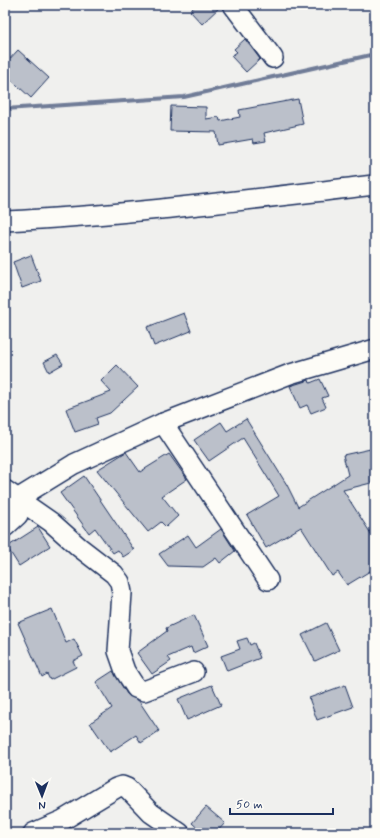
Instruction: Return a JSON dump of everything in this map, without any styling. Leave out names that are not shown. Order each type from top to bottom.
[{"type":"street","points":[[233,5],[273,58]]},
{"type":"street","points":[[5,221],[82,217],[165,210],[375,185]]},
{"type":"street","points":[[11,494],[163,423],[290,374],[375,349]]},
{"type":"street","points":[[163,423],[268,580]]},
{"type":"street","points":[[5,527],[18,515],[11,494]]},
{"type":"street","points":[[11,494],[51,522],[79,547],[114,574],[120,582],[122,593],[118,651],[125,671],[136,688],[144,691],[194,672]]},
{"type":"street","points":[[33,833],[63,820],[116,788],[122,786],[127,788],[152,813],[180,833]]},
{"type":"building","points":[[196,5],[222,5],[202,24],[190,11]]},
{"type":"building","points":[[245,39],[260,59],[246,72],[231,56],[237,52],[234,49]]},
{"type":"building","points":[[18,50],[49,78],[31,98],[5,74],[5,64]]},
{"type":"building","points":[[298,99],[303,124],[264,133],[266,141],[254,143],[253,139],[218,145],[216,132],[170,131],[171,106],[206,107],[206,119],[219,117],[220,121],[240,117],[239,110]]},
{"type":"building","points":[[31,255],[41,281],[22,288],[13,262]]},
{"type":"building","points":[[184,313],[191,331],[154,346],[147,327]]},
{"type":"building","points":[[57,355],[63,364],[49,372],[44,362]]},
{"type":"building","points":[[117,365],[138,387],[110,413],[96,418],[98,424],[75,432],[66,409],[111,392],[101,381]]},
{"type":"building","points":[[320,379],[328,396],[322,398],[326,407],[311,413],[307,405],[300,408],[290,386],[309,380],[310,383]]},
{"type":"building","points":[[246,419],[287,485],[298,507],[348,475],[343,455],[375,448],[375,482],[343,490],[375,540],[375,568],[347,585],[338,572],[332,576],[301,527],[266,548],[247,515],[279,496],[243,438],[209,461],[194,440],[221,422],[227,431]]},
{"type":"building","points":[[126,452],[140,472],[169,454],[187,479],[162,496],[178,516],[166,527],[161,522],[148,532],[97,470]]},
{"type":"building","points":[[84,476],[134,550],[123,557],[118,550],[113,553],[95,528],[89,533],[60,493]]},
{"type":"building","points":[[38,527],[50,546],[19,566],[7,547]]},
{"type":"building","points":[[221,529],[235,551],[220,563],[216,558],[203,567],[168,566],[159,554],[188,535],[196,547]]},
{"type":"building","points":[[52,609],[66,643],[74,639],[83,656],[73,661],[76,667],[50,680],[47,674],[42,677],[18,623]]},
{"type":"building","points":[[194,615],[208,646],[193,653],[191,647],[168,657],[171,661],[152,674],[137,653],[167,631],[166,628]]},
{"type":"building","points":[[326,623],[339,650],[315,661],[302,635]]},
{"type":"building","points":[[247,638],[250,645],[254,643],[260,658],[227,671],[221,656],[240,649],[237,641]]},
{"type":"building","points":[[113,671],[127,694],[139,701],[159,731],[141,743],[136,735],[110,752],[90,723],[112,708],[96,682]]},
{"type":"building","points":[[212,685],[221,705],[187,720],[178,699]]},
{"type":"building","points":[[345,685],[353,707],[317,720],[309,698]]},
{"type":"building","points":[[206,807],[225,823],[216,833],[203,833],[192,823]]},
{"type":"waterway","points":[[5,109],[184,97],[375,54]]}]
